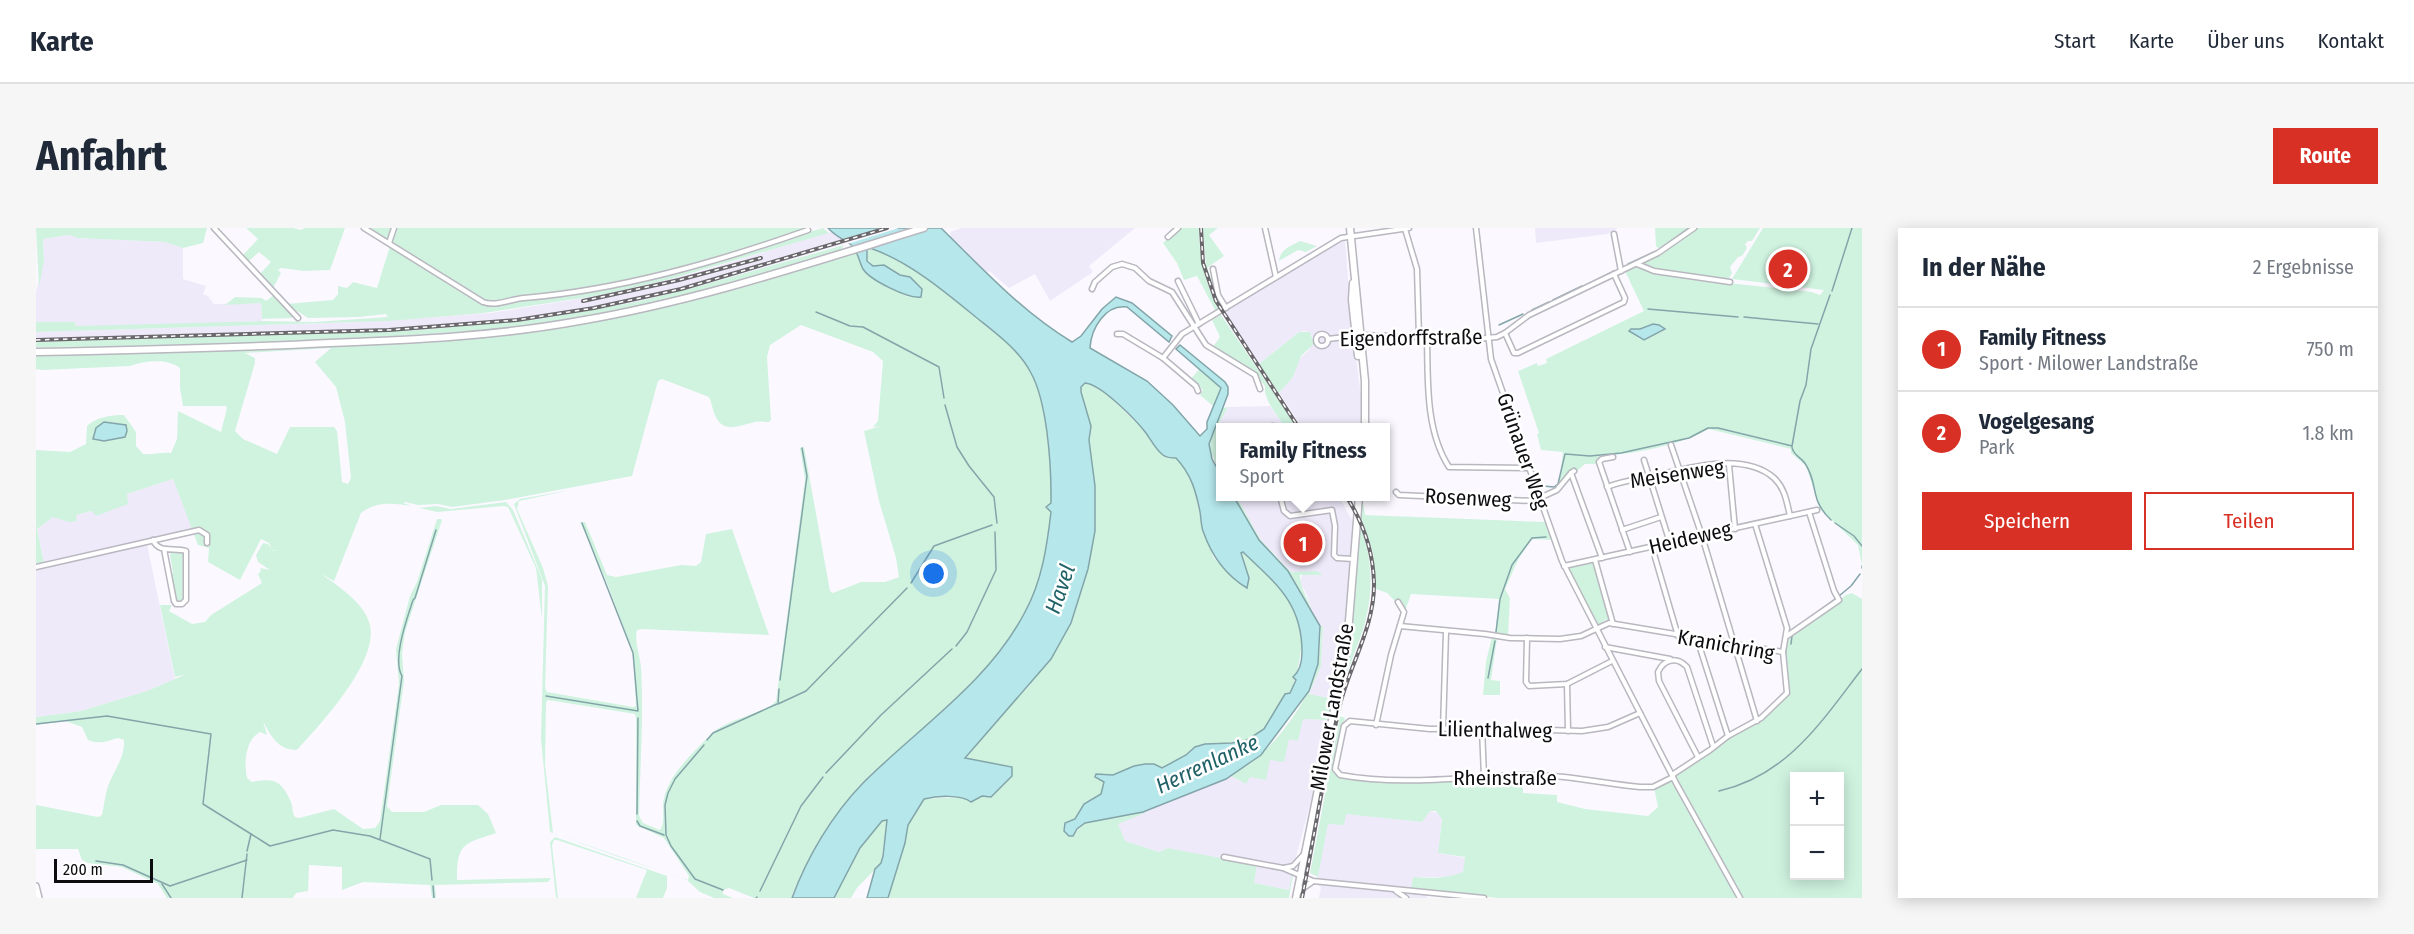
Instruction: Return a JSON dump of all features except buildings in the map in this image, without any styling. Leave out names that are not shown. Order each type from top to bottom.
[{"type":"main road","points":[[36,352],[185,350],[411,340],[524,330],[682,300],[924,228]]},
{"type":"main road","points":[[1350,228],[1353,267],[1352,300],[1366,398],[1365,423]]},
{"type":"main road","name":"Milower Landstraße","points":[[1296,896],[1347,646],[1359,501]]},
{"type":"main road","points":[[36,886],[39,898]]},
{"type":"street","points":[[214,228],[298,318]]},
{"type":"street","points":[[364,228],[483,302],[492,304],[523,298],[548,297],[632,280],[808,230]]},
{"type":"street","points":[[389,243],[394,228]]},
{"type":"street","points":[[1168,237],[1178,228]]},
{"type":"street","points":[[1265,228],[1276,277]]},
{"type":"street","points":[[1163,358],[1179,337],[1196,325],[1341,238],[1407,228],[1417,269],[1419,337]]},
{"type":"street","name":"Grünauer Weg","points":[[1476,228],[1488,338],[1494,368],[1564,566],[1672,776],[1740,898]]},
{"type":"street","name":"Eigendorffstraße","points":[[1328,339],[1358,335],[1488,338],[1505,333],[1529,315],[1651,257],[1680,240],[1694,228]]},
{"type":"street","points":[[1614,234],[1621,271]]},
{"type":"street","points":[[1092,289],[1095,282],[1112,267],[1122,264],[1131,266],[1149,281],[1172,292],[1196,325],[1209,348],[1255,375],[1259,380],[1260,389]]},
{"type":"street","points":[[1636,264],[1654,271],[1730,282]]},
{"type":"street","points":[[1213,269],[1218,295],[1226,308]]},
{"type":"street","points":[[1505,333],[1516,354],[1624,302],[1626,299],[1614,274]]},
{"type":"street","points":[[1178,281],[1196,325]]},
{"type":"street","points":[[1117,334],[1123,334],[1163,358],[1196,386],[1198,392]]},
{"type":"street","points":[[1427,337],[1432,423],[1449,467],[1529,468]]},
{"type":"street","points":[[1671,445],[1702,536],[1757,721]]},
{"type":"street","points":[[1614,457],[1602,459],[1599,462],[1630,552]]},
{"type":"street","points":[[1644,460],[1670,543]]},
{"type":"street","points":[[1729,465],[1735,528]]},
{"type":"street","name":"Meisenweg","points":[[1608,487],[1679,470],[1729,465],[1751,467],[1774,478],[1784,492],[1790,516]]},
{"type":"street","points":[[1540,500],[1561,487],[1572,472],[1602,558]]},
{"type":"street","name":"Rosenweg","points":[[1396,492],[1399,495],[1436,498],[1540,500]]},
{"type":"street","points":[[1281,501],[1284,511],[1290,516],[1332,510],[1335,525],[1334,555],[1336,558],[1354,559]]},
{"type":"street","name":"Heideweg","points":[[1564,566],[1817,510]]},
{"type":"street","points":[[1787,636],[1839,600],[1834,591],[1809,512]]},
{"type":"street","points":[[1622,530],[1661,517]]},
{"type":"street","points":[[1755,524],[1786,624],[1787,636],[1783,652]]},
{"type":"street","points":[[36,567],[199,530],[207,535],[207,543]]},
{"type":"street","points":[[153,540],[157,547],[186,551],[186,600],[182,604],[176,604],[174,600],[164,549]]},
{"type":"street","points":[[1652,547],[1678,636]]},
{"type":"street","points":[[1595,560],[1613,624]]},
{"type":"street","points":[[1376,724],[1404,609],[1398,602]]},
{"type":"street","name":"Kranichring","points":[[1400,626],[1446,632],[1566,639],[1581,636],[1605,624],[1613,624],[1783,652],[1787,693],[1757,721],[1728,736],[1672,776]]},
{"type":"street","points":[[1443,729],[1446,632]]},
{"type":"street","points":[[1527,638],[1527,685],[1567,684],[1612,661]]},
{"type":"street","points":[[1699,638],[1728,736]]},
{"type":"street","points":[[1605,647],[1674,659],[1687,667],[1713,746]]},
{"type":"street","points":[[1674,659],[1662,665],[1658,677],[1698,757]]},
{"type":"street","points":[[1567,684],[1568,731]]},
{"type":"street","name":"Lilienthalweg","points":[[1336,771],[1344,726],[1353,721],[1443,729],[1568,731],[1605,728],[1640,713]]},
{"type":"street","points":[[1482,728],[1484,777]]},
{"type":"street","name":"Rheinstraße","points":[[1336,771],[1340,775],[1369,779],[1544,776],[1641,787],[1653,787],[1672,776]]},
{"type":"street","points":[[1283,868],[1293,866],[1304,853]]},
{"type":"street","points":[[1224,856],[1283,868],[1313,881],[1484,898]]},
{"type":"street","name":"Milower Landstraße","points":[[1296,896],[1301,888],[1313,881]]},
{"type":"street","points":[[1393,889],[1406,898]]},
{"type":"street","points":[[1414,898],[1416,891]]},
{"type":"shaded area","points":[[961,228],[1135,228],[1089,266],[1093,272],[1050,301],[1035,274],[1009,288],[989,271],[987,273],[951,238],[950,232]]},
{"type":"shaded area","points":[[1535,228],[1618,228],[1608,234],[1536,243]]},
{"type":"shaded area","points":[[831,232],[846,243],[636,302],[540,319],[421,330],[36,342],[36,332],[360,322],[491,313],[572,300],[698,272]]},
{"type":"shaded area","points":[[69,235],[78,238],[165,242],[183,248],[183,279],[206,286],[203,294],[208,296],[214,304],[261,303],[262,321],[128,326],[76,326],[75,322],[36,322],[36,291],[44,261],[43,239]]},
{"type":"shaded area","points":[[1345,239],[1352,329],[1362,402],[1361,423],[1299,423],[1279,393],[1293,377],[1298,360],[1309,350],[1312,336],[1306,331],[1299,332],[1259,364],[1224,312]]},
{"type":"shaded area","points":[[1270,406],[1282,423],[1219,423],[1228,407]]},
{"type":"shaded area","points":[[173,479],[194,532],[147,544],[175,679],[147,691],[81,711],[36,717],[36,565],[44,563],[37,529],[53,517],[92,511],[127,494]]},
{"type":"shaded area","points":[[1239,501],[1341,501],[1353,522],[1344,649],[1333,699],[1309,694],[1321,666],[1323,626],[1320,626],[1314,619],[1307,595],[1300,583],[1302,575],[1323,575],[1291,572],[1260,539]]},
{"type":"shaded area","points":[[1303,719],[1328,720],[1316,782],[1295,861],[1282,866],[1238,857],[1230,861],[1168,848],[1159,852],[1125,841],[1117,824],[1231,776],[1246,784],[1247,779],[1289,739]]},
{"type":"shaded area","points":[[1430,811],[1439,813],[1442,819],[1438,853],[1466,858],[1463,873],[1452,877],[1413,877],[1411,888],[1441,892],[1441,895],[1427,894],[1427,898],[1319,898],[1321,887],[1316,884],[1328,823],[1346,813],[1422,822]]},
{"type":"shaded area","points":[[1257,865],[1292,873],[1289,890],[1254,883]]},
{"type":"green space","points":[[36,228],[207,228],[203,243],[183,248],[165,242],[78,238],[69,235],[43,239],[44,261],[39,287]]},
{"type":"green space","points":[[246,228],[301,230],[304,228],[345,228],[330,270],[304,271],[281,268],[278,270],[281,273],[273,288],[260,274],[271,262],[259,252],[248,262],[242,256],[258,239]]},
{"type":"green space","points":[[367,228],[804,228],[805,233],[823,228],[829,233],[667,280],[595,296],[484,313],[389,321],[36,332],[36,322],[75,322],[76,326],[262,321],[314,322],[388,317],[386,314],[308,318],[286,304],[333,300],[338,294],[338,286],[347,288],[353,282],[377,288],[390,246],[487,306],[593,290],[592,287],[543,296],[488,302]]},
{"type":"green space","points":[[1179,228],[1199,228],[1202,260],[1210,290],[1219,310],[1216,312],[1197,276],[1184,280],[1177,263],[1163,243]]},
{"type":"green space","points":[[1203,228],[1218,228],[1209,235],[1224,256],[1207,268],[1222,308],[1206,267]]},
{"type":"green space","points":[[1655,228],[1692,228],[1659,249],[1656,246]]},
{"type":"green space","points":[[1697,228],[1760,228],[1752,241],[1745,244],[1747,248],[1742,256],[1738,257],[1730,267],[1732,273],[1728,280],[1652,269],[1644,265],[1645,262],[1680,242]]},
{"type":"green space","points":[[1763,228],[1862,228],[1862,565],[1858,545],[1820,509],[1806,466],[1791,453],[1791,449],[1709,429],[1658,448],[1603,456],[1595,464],[1585,464],[1575,473],[1574,468],[1562,485],[1559,483],[1563,452],[1541,450],[1537,434],[1539,433],[1518,371],[1537,363],[1538,366],[1547,363],[1546,359],[1644,311],[1625,271],[1632,267],[1820,295],[1824,290],[1732,279]],"holes":[[[1653,324],[1664,329],[1661,332],[1640,339],[1629,331]]]},
{"type":"green space","points":[[1300,241],[1317,246],[1306,252],[1298,250],[1279,261],[1284,251]]},
{"type":"green space","points":[[844,245],[841,250],[700,291],[629,308],[530,325],[450,333],[305,341],[36,347],[36,342],[421,330],[540,319],[636,302]]},
{"type":"green space","points":[[872,248],[907,266],[942,289],[1011,347],[1032,374],[1045,418],[1052,500],[1046,507],[1051,512],[1040,576],[1025,612],[1010,637],[972,683],[852,795],[821,837],[791,898],[754,898],[729,888],[723,890],[723,894],[733,898],[714,898],[700,892],[687,880],[667,873],[688,880],[689,876],[664,838],[636,825],[635,714],[548,700],[546,702],[545,765],[553,833],[550,832],[541,739],[545,586],[514,504],[520,499],[576,489],[519,501],[517,509],[543,568],[548,586],[545,688],[547,692],[633,707],[636,706],[633,653],[607,583],[580,522],[585,522],[607,575],[616,577],[681,565],[696,566],[701,562],[706,534],[732,529],[769,635],[642,629],[637,630],[636,634],[641,667],[642,704],[639,816],[643,823],[660,830],[667,789],[671,780],[690,756],[717,729],[764,709],[776,701],[805,479],[800,448],[804,447],[830,591],[833,593],[861,582],[885,582],[899,577],[864,431],[881,426],[873,427],[878,421],[883,361],[873,352],[801,325],[770,345],[767,357],[771,420],[732,427],[727,427],[718,421],[709,397],[662,379],[658,381],[632,476],[505,500],[452,507],[405,502],[403,503],[412,506],[392,504],[373,506],[361,513],[334,581],[321,574],[349,595],[366,615],[371,637],[367,653],[359,671],[335,707],[296,750],[279,745],[263,721],[267,735],[260,732],[251,741],[246,759],[247,778],[252,782],[266,780],[280,785],[291,802],[295,817],[334,809],[363,829],[375,828],[380,821],[399,684],[396,649],[410,596],[417,582],[437,519],[441,519],[405,632],[402,654],[404,681],[387,806],[392,812],[424,812],[441,805],[478,805],[488,814],[496,833],[464,847],[458,859],[457,880],[551,878],[548,882],[435,885],[436,898],[432,898],[430,885],[363,882],[342,890],[342,867],[309,865],[308,891],[296,893],[293,898],[167,898],[158,884],[122,867],[88,863],[82,860],[78,849],[36,849],[36,805],[98,817],[102,815],[107,789],[121,758],[124,740],[118,738],[96,742],[88,740],[82,727],[65,721],[36,725],[36,717],[81,711],[147,691],[184,675],[175,677],[160,605],[172,605],[169,611],[192,624],[205,622],[211,615],[262,583],[258,574],[261,571],[260,568],[270,570],[258,562],[256,555],[263,543],[268,544],[272,549],[269,543],[261,539],[240,580],[208,562],[209,548],[198,545],[173,479],[127,494],[128,504],[96,516],[92,511],[76,515],[77,521],[69,522],[53,517],[37,529],[44,563],[36,565],[36,450],[70,452],[86,444],[87,426],[95,420],[124,415],[136,432],[136,446],[143,454],[171,453],[177,439],[178,411],[221,432],[227,408],[226,406],[183,406],[180,368],[169,363],[156,361],[130,366],[42,370],[36,369],[36,355],[306,347],[582,323],[856,253],[871,276],[908,297],[920,286],[890,268],[873,266],[866,257],[867,249]],"holes":[[[331,348],[315,362],[336,387],[345,422],[351,478],[348,484],[342,482],[337,431],[334,427],[290,427],[277,454],[243,439],[235,431],[255,363],[255,358],[245,353]],[[106,422],[125,425],[127,431],[125,437],[104,441],[93,438],[96,428]]]},
{"type":"green space","points":[[274,295],[292,314],[292,318],[262,319],[261,303],[225,305],[235,297],[262,298],[266,301]]},
{"type":"green space","points":[[1221,315],[1294,423],[1282,423],[1266,397],[1265,386],[1256,375],[1236,360],[1212,348],[1220,337],[1212,320]]},
{"type":"green space","points":[[1299,332],[1310,332],[1314,344],[1301,356],[1293,377],[1279,393],[1259,364]]},
{"type":"green space","points":[[1199,369],[1221,388],[1208,418],[1213,406],[1200,395],[1203,390],[1191,379]]},
{"type":"green space","points":[[1085,383],[1091,384],[1112,399],[1145,431],[1160,453],[1176,458],[1183,465],[1194,485],[1203,531],[1214,558],[1242,585],[1249,578],[1241,553],[1243,552],[1283,591],[1298,619],[1301,653],[1290,693],[1285,694],[1264,729],[1247,740],[1195,747],[1186,755],[1162,768],[1150,765],[1140,766],[1097,779],[1104,782],[1101,794],[1084,804],[1075,819],[1068,821],[1074,834],[1085,823],[1145,811],[1145,813],[1118,824],[1125,841],[1159,852],[1168,848],[1257,865],[1254,883],[1289,890],[1292,873],[1289,898],[888,898],[905,844],[908,825],[924,799],[960,797],[971,802],[982,796],[988,796],[1012,773],[1012,767],[965,759],[1030,685],[1095,531],[1095,486],[1089,440],[1091,426],[1081,392],[1081,387]]},
{"type":"green space","points":[[1228,407],[1219,423],[1216,423],[1223,408]]},
{"type":"green space","points":[[1216,423],[1216,464],[1207,443]]},
{"type":"green space","points":[[1236,501],[1239,501],[1260,539],[1291,572],[1317,571],[1323,575],[1300,575],[1301,585],[1312,612],[1288,571],[1259,540]]},
{"type":"green space","points":[[1363,501],[1365,515],[1546,522],[1552,540],[1532,539],[1518,560],[1505,589],[1510,598],[1508,636],[1495,634],[1499,599],[1411,594],[1405,611],[1387,593],[1376,589],[1373,553],[1360,517]]},
{"type":"green space","points":[[506,502],[513,510],[542,579],[542,619],[536,568],[508,507],[437,512],[419,508],[436,506],[451,509]]},
{"type":"green space","points":[[1359,523],[1368,556],[1369,605],[1348,671],[1342,679],[1350,649]]},
{"type":"green space","points":[[172,552],[183,553],[183,599],[179,603],[175,600],[171,575],[173,573],[170,555]]},
{"type":"green space","points":[[1593,562],[1611,622],[1606,619],[1599,625],[1568,568]]},
{"type":"green space","points":[[1852,593],[1862,599],[1862,898],[1742,898],[1675,778],[1678,773],[1743,728],[1762,720],[1789,692],[1785,653],[1788,640],[1846,595]]},
{"type":"green space","points":[[1320,626],[1323,626],[1321,666],[1309,694],[1333,699],[1328,720],[1303,719],[1298,741],[1289,739],[1284,762],[1270,760],[1266,780],[1250,777],[1246,784],[1231,776],[1262,754],[1286,726],[1306,696],[1318,663]]},
{"type":"green space","points":[[1492,637],[1497,638],[1491,680],[1500,681],[1500,695],[1483,695],[1486,662]]},
{"type":"green space","points":[[1340,716],[1345,718],[1334,768],[1339,776],[1407,781],[1523,777],[1523,793],[1557,795],[1557,802],[1585,809],[1648,816],[1658,807],[1654,788],[1670,781],[1673,782],[1737,898],[1498,898],[1411,888],[1413,877],[1444,877],[1463,872],[1465,857],[1438,853],[1442,819],[1436,811],[1430,811],[1422,822],[1346,814],[1344,825],[1328,824],[1318,877],[1310,873]]},
{"type":"green space","points":[[887,820],[881,863],[857,888],[851,898],[834,898],[860,848],[882,821]]},
{"type":"green space","points":[[555,837],[667,876],[667,888],[663,898],[636,898],[647,870],[554,840],[552,845],[558,898],[556,898],[550,842]]},
{"type":"water","points":[[828,228],[941,228],[1019,303],[1072,342],[1081,336],[1102,309],[1116,297],[1132,303],[1172,336],[1169,342],[1127,307],[1119,307],[1112,309],[1096,326],[1090,348],[1147,381],[1173,405],[1200,436],[1207,429],[1207,422],[1221,388],[1176,349],[1180,345],[1225,382],[1228,394],[1209,444],[1216,466],[1216,501],[1236,501],[1259,540],[1288,571],[1320,626],[1318,664],[1309,691],[1261,755],[1226,779],[1143,812],[1085,823],[1077,829],[1073,836],[1069,836],[1064,831],[1065,823],[1075,819],[1084,804],[1101,794],[1104,782],[1095,777],[1096,774],[1113,775],[1145,764],[1154,764],[1162,768],[1186,755],[1195,747],[1247,740],[1264,729],[1285,694],[1290,693],[1296,680],[1293,677],[1299,669],[1302,655],[1301,635],[1297,620],[1292,607],[1276,584],[1243,552],[1241,553],[1249,578],[1247,588],[1232,577],[1215,556],[1203,531],[1195,490],[1181,464],[1176,458],[1160,453],[1141,427],[1109,396],[1100,389],[1085,383],[1081,387],[1081,392],[1091,426],[1089,440],[1095,486],[1095,531],[1088,569],[1071,623],[1051,659],[965,758],[1012,767],[1012,776],[991,797],[982,796],[971,802],[955,797],[924,799],[908,825],[905,843],[888,898],[867,898],[875,869],[881,863],[883,856],[887,820],[882,821],[860,848],[834,898],[792,898],[805,867],[822,837],[852,795],[972,683],[1010,637],[1031,600],[1040,576],[1051,512],[1046,507],[1051,503],[1051,481],[1049,450],[1041,400],[1031,373],[1020,357],[1000,336],[926,278],[899,261],[870,248],[867,249],[867,261],[873,266],[884,265],[900,275],[910,277],[922,289],[921,297],[899,292],[873,278],[863,269],[853,247]]},
{"type":"water","points":[[1653,324],[1665,329],[1644,340],[1629,331],[1631,329],[1640,329]]},
{"type":"water","points":[[104,422],[126,425],[125,437],[104,441],[93,439],[96,428]]},
{"type":"pier","points":[[880,228],[899,228],[844,245],[838,241]]},
{"type":"waterway","points":[[1661,248],[1689,228]]},
{"type":"waterway","points":[[1832,291],[1852,228]]},
{"type":"waterway","points":[[1628,264],[1654,252]]},
{"type":"waterway","points":[[1586,285],[1614,271]]},
{"type":"waterway","points":[[1553,300],[1582,286]]},
{"type":"waterway","points":[[1543,486],[1554,487],[1558,484],[1565,454],[1590,456],[1621,453],[1689,438],[1708,428],[1718,428],[1792,446],[1800,401],[1806,385],[1811,349],[1830,295]]},
{"type":"waterway","points":[[1532,310],[1549,302]]},
{"type":"waterway","points":[[1648,309],[1738,317]]},
{"type":"waterway","points":[[816,312],[850,326],[863,327],[939,367],[944,398]]},
{"type":"waterway","points":[[1499,325],[1523,314]]},
{"type":"waterway","points":[[1744,317],[1818,324]]},
{"type":"waterway","points":[[945,405],[957,447],[994,497],[997,523]]},
{"type":"waterway","points":[[1792,447],[1806,465],[1820,506],[1831,520]]},
{"type":"waterway","points":[[780,680],[807,476],[802,448]]},
{"type":"waterway","points":[[546,696],[638,711],[633,653],[582,523]]},
{"type":"waterway","points":[[1835,523],[1854,536],[1862,546]]},
{"type":"waterway","points":[[911,583],[934,546],[992,525]]},
{"type":"waterway","points":[[380,839],[402,676],[399,669],[400,649],[407,618],[436,530]]},
{"type":"waterway","points":[[956,646],[967,632],[996,570],[995,532]]},
{"type":"waterway","points":[[1496,632],[1500,599],[1512,565],[1532,538],[1546,537]]},
{"type":"waterway","points":[[1839,596],[1860,574]]},
{"type":"waterway","points":[[779,689],[778,704],[806,691],[907,588]]},
{"type":"waterway","points":[[1805,621],[1835,599]]},
{"type":"waterway","points":[[1791,644],[1792,636]]},
{"type":"waterway","points":[[1488,678],[1495,641]]},
{"type":"waterway","points":[[826,773],[881,715],[952,649]]},
{"type":"waterway","points":[[1719,791],[1765,773],[1784,759],[1817,727],[1862,669]]},
{"type":"waterway","points":[[707,740],[713,733],[777,704]]},
{"type":"waterway","points":[[36,724],[107,716],[211,734],[203,804],[251,834]]},
{"type":"waterway","points":[[637,814],[638,718]]},
{"type":"waterway","points":[[704,745],[675,779],[668,793],[665,805],[666,835],[671,846],[695,879],[723,890]]},
{"type":"waterway","points":[[760,891],[801,806],[823,777]]},
{"type":"waterway","points":[[637,821],[640,826],[664,835]]},
{"type":"waterway","points":[[247,851],[251,834],[270,846],[333,830],[370,836],[430,859],[432,880]]},
{"type":"waterway","points":[[242,898],[247,854]]},
{"type":"waterway","points":[[96,861],[123,865],[170,886],[247,860]]},
{"type":"waterway","points":[[162,884],[171,898]]},
{"type":"waterway","points":[[433,886],[434,898]]},
{"type":"railway","points":[[36,340],[389,330],[517,320],[594,308],[681,289],[887,228]]},
{"type":"railway","points":[[1201,228],[1203,263],[1216,301],[1296,423]]},
{"type":"railway","points":[[583,301],[679,280],[761,258]]},
{"type":"railway","points":[[1302,898],[1335,725],[1341,701],[1367,628],[1373,598],[1374,582],[1369,548],[1362,526],[1349,501]]},
{"type":"place","name":"Vogelgesang","points":[[1788,269]]},
{"type":"place","name":"Family Fitness","points":[[1303,543]]},
{"type":"water label","name":"Havel","points":[[1060,589]]},
{"type":"water label","name":"Herrenlanke","points":[[1207,764]]}]
